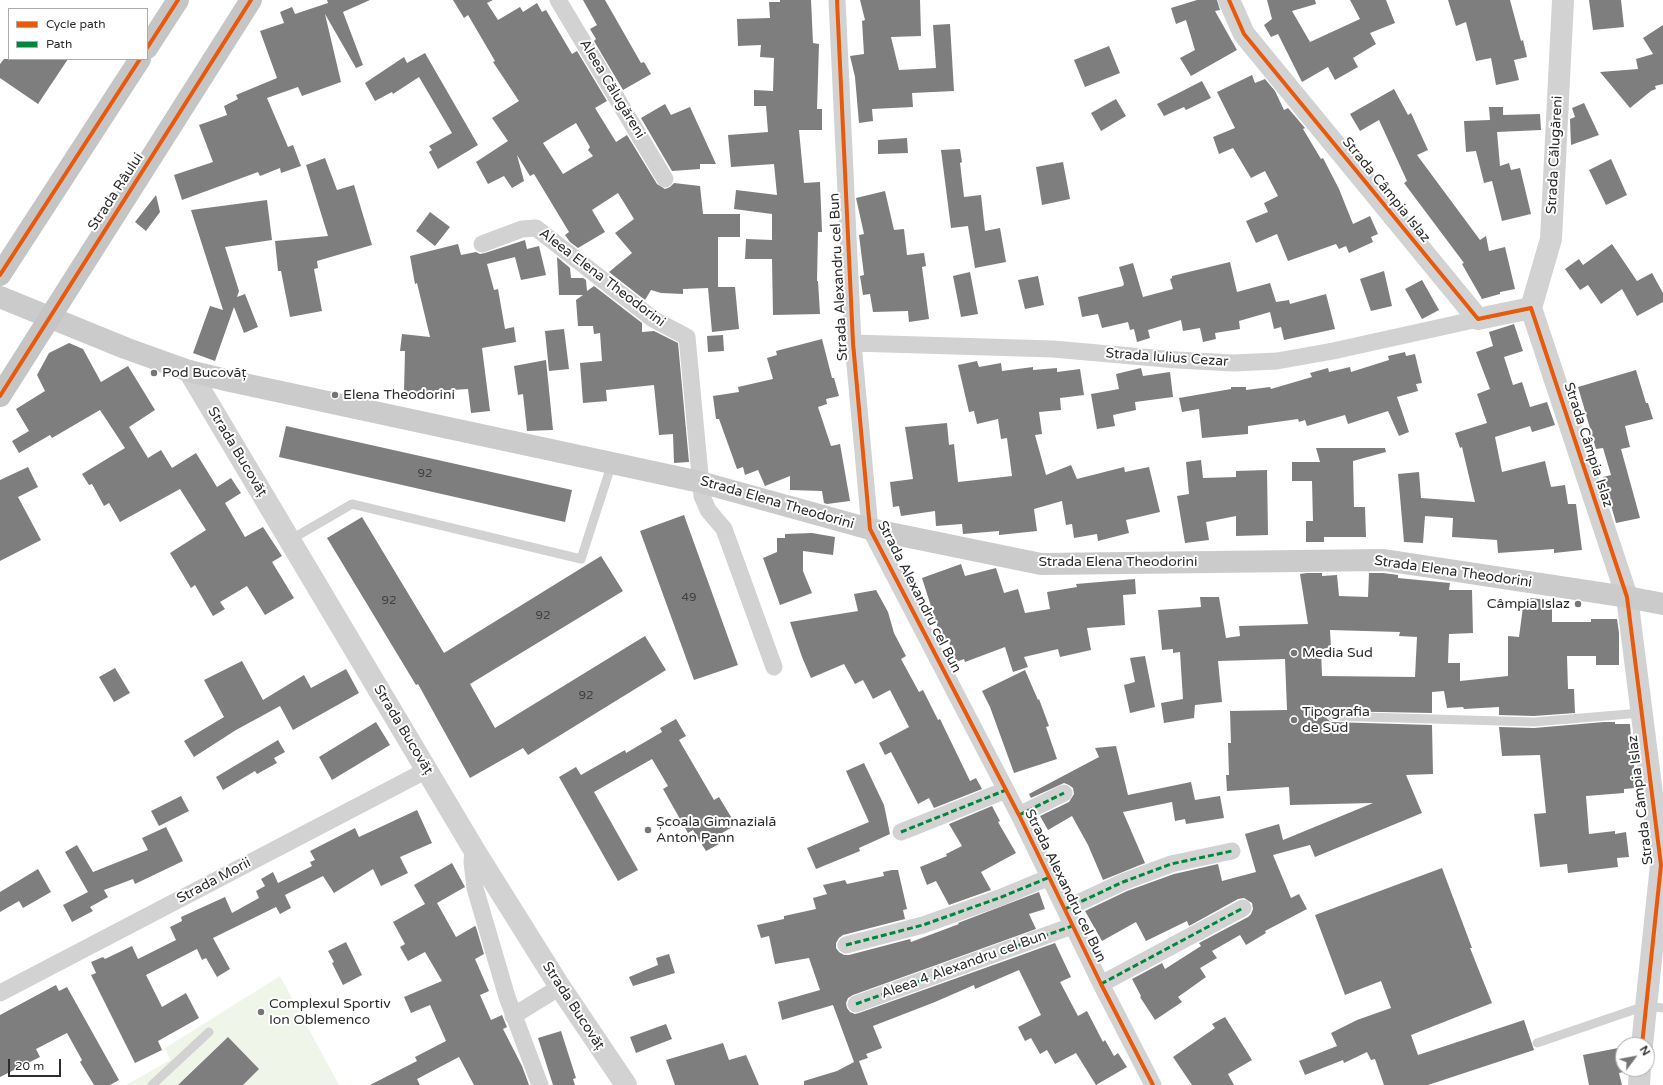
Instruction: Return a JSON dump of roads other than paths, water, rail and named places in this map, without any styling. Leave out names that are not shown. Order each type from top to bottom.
[{"type":"main road","points":[[148,46],[178,0]]},
{"type":"main road","name":"Strada Râului","points":[[0,396],[48,317],[252,0]]},
{"type":"main road","points":[[0,275],[139,60]]},
{"type":"main road","name":"Strada Elena Theodorini","points":[[0,297],[189,371],[700,482],[870,529],[1040,564],[1384,560],[1627,597],[1663,604]]},
{"type":"street","name":"Aleea Călugăreni","points":[[558,0],[665,179]]},
{"type":"street","name":"Strada Alexandru cel Bun","points":[[837,0],[852,343],[870,529],[1020,815],[1100,984],[1153,1085]]},
{"type":"street","name":"Strada Câmpia Islaz","points":[[1229,0],[1244,34],[1478,319]]},
{"type":"street","name":"Strada Călugăreni","points":[[1531,308],[1551,239],[1563,0]]},
{"type":"street","name":"Aleea Elena Theodorini","points":[[482,244],[522,229],[536,228],[653,319],[687,337],[700,482],[704,502],[727,536],[774,667]]},
{"type":"street","name":"Strada Câmpia Islaz","points":[[1531,308],[1627,597],[1661,865],[1654,1007],[1645,1037]]},
{"type":"street","points":[[1478,319],[1531,308]]},
{"type":"street","name":"Strada Iulius Cezar","points":[[852,343],[1053,349],[1177,360],[1233,363],[1277,361],[1333,351],[1478,319]]},
{"type":"street","name":"Strada Bucovăț","points":[[189,371],[473,848],[560,987],[626,1085]]},
{"type":"street","name":"Strada Morii","points":[[0,993],[427,770]]},
{"type":"street","points":[[901,832],[1006,790]]},
{"type":"street","points":[[1020,815],[1064,793]]},
{"type":"street","points":[[473,848],[472,862],[475,888],[513,1016],[540,1085]]},
{"type":"street","points":[[1064,909],[1123,882],[1171,864],[1232,851]]},
{"type":"street","points":[[846,945],[924,926],[1050,877]]},
{"type":"street","points":[[1100,984],[1243,908]]},
{"type":"street","name":"Aleea 4 Alexandru cel Bun","points":[[856,1004],[1072,926]]},
{"type":"street","points":[[513,1016],[560,987]]},
{"type":"lane","points":[[290,540],[352,504],[581,559],[612,463]]},
{"type":"lane","points":[[1331,716],[1534,722],[1642,713]]},
{"type":"lane","points":[[1537,1043],[1654,1007]]},
{"type":"lane","points":[[152,1085],[209,1032]]},
{"type":"place","name":"Pod Bucovăț","points":[[154,373]]},
{"type":"place","name":"Elena Theodorini","points":[[335,395]]},
{"type":"place","name":"Câmpia Islaz","points":[[1578,604]]},
{"type":"place","name":"Media Sud","points":[[1294,653]]},
{"type":"place","name":"Tipografia de Sud","points":[[1294,720]]},
{"type":"place","name":"Școala Gimnazială Anton Pann","points":[[648,830]]},
{"type":"place","name":"Complexul Sportiv Ion Oblemenco","points":[[261,1012]]}]
